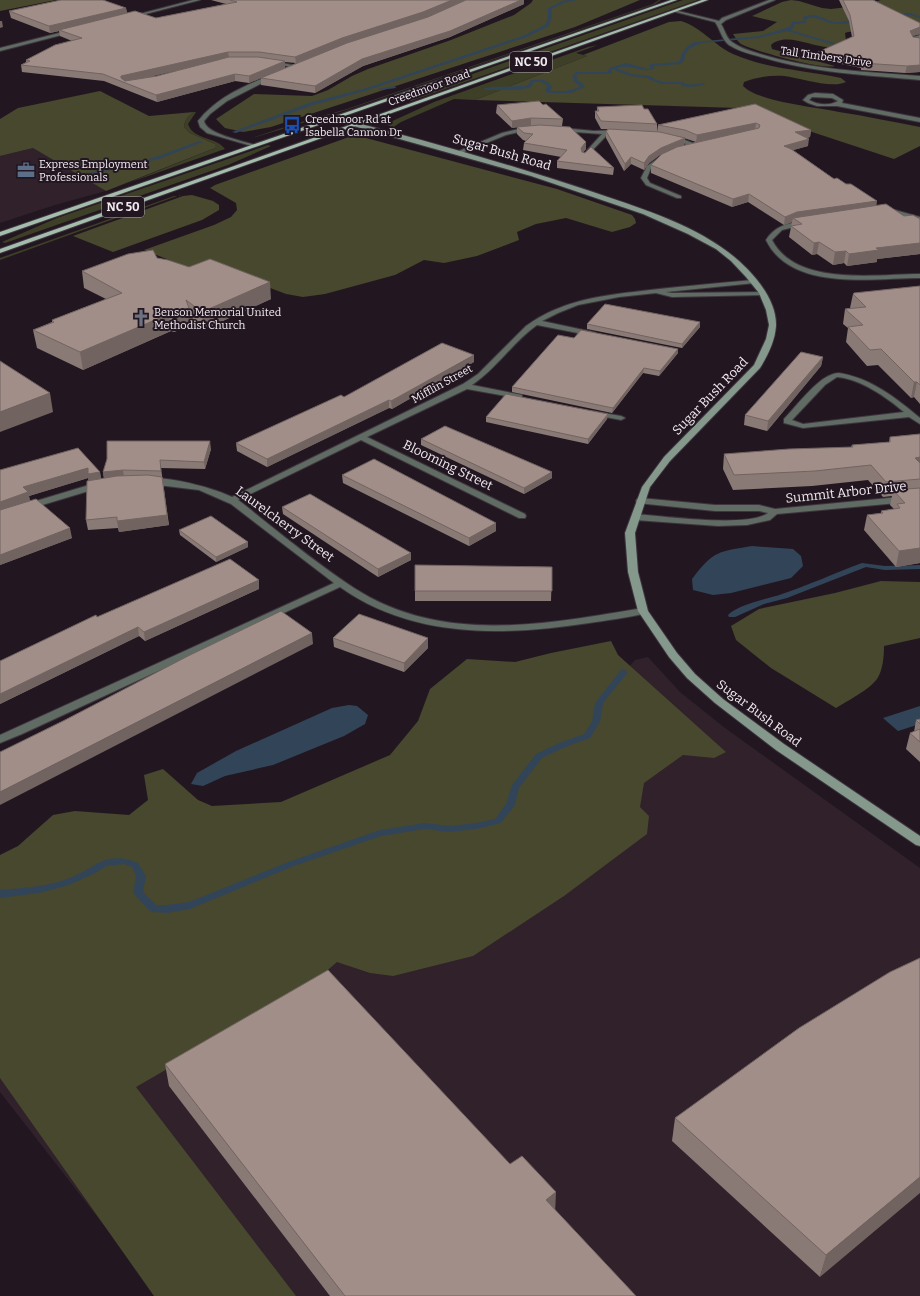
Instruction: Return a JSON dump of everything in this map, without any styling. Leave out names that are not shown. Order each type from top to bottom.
[{"type":"main road","name":"Creedmoor Road","points":[[0,234],[675,0]]},
{"type":"main road","name":"Creedmoor Road","points":[[0,251],[706,0]]},
{"type":"street","points":[[126,17],[198,0]]},
{"type":"street","points":[[719,24],[724,19],[774,0]]},
{"type":"street","points":[[674,11],[709,19],[719,24]]},
{"type":"street","points":[[664,15],[719,24]]},
{"type":"street","name":"Tall Timbers Drive","points":[[719,24],[725,38],[730,43],[764,57],[818,68],[920,78]]},
{"type":"street","points":[[0,50],[29,41],[80,29]]},
{"type":"street","points":[[920,36],[912,38],[914,42],[920,43]]},
{"type":"street","points":[[268,62],[297,67]]},
{"type":"street","points":[[253,146],[209,132],[202,126],[202,121],[211,111],[239,91],[304,64]]},
{"type":"street","points":[[836,104],[841,100],[833,96],[826,95],[810,96],[806,100],[820,105],[836,104],[920,120]]},
{"type":"street","name":"Sugar Bush Road","points":[[334,119],[552,180],[673,224],[720,248],[737,264],[763,294],[773,320],[769,342],[757,366],[667,459],[646,487],[640,500],[630,533],[633,572],[643,611],[673,655],[691,676],[719,701],[780,747],[918,839]]},
{"type":"street","points":[[457,154],[504,134],[514,131],[538,128]]},
{"type":"street","points":[[559,130],[606,133],[627,132]]},
{"type":"street","points":[[584,157],[606,133]]},
{"type":"street","points":[[668,136],[698,146],[685,149]]},
{"type":"street","points":[[671,153],[648,167],[644,173],[644,178],[648,184],[679,197]]},
{"type":"street","points":[[881,212],[895,212],[920,219]]},
{"type":"street","points":[[812,222],[783,227],[773,232],[769,240],[773,248],[797,267],[815,273],[835,277],[857,279],[920,276]]},
{"type":"street","name":"Mifflin Street","points":[[232,500],[466,386],[485,371],[535,322],[562,309],[588,301],[618,295],[753,282]]},
{"type":"street","name":"Mifflin Street","points":[[657,292],[672,295],[763,294]]},
{"type":"street","points":[[535,322],[603,336]]},
{"type":"street","points":[[910,414],[803,426],[787,421],[827,378],[835,375],[872,385],[889,396],[920,422]]},
{"type":"street","points":[[466,386],[527,399]]},
{"type":"street","points":[[583,410],[621,418]]},
{"type":"street","name":"Blooming Street","points":[[362,438],[522,516]]},
{"type":"street","name":"Laurelcherry Street","points":[[138,481],[179,484],[207,490],[232,500],[341,583],[362,597],[422,621],[460,628],[491,630],[526,629],[560,626],[643,611]]},
{"type":"street","points":[[23,508],[89,487],[111,483]]},
{"type":"street","name":"Summit Arbor Drive","points":[[640,500],[715,508],[759,508],[775,512],[920,498]]},
{"type":"street","points":[[715,508],[718,523]]},
{"type":"street","name":"Summit Arbor Drive","points":[[635,517],[718,523],[746,522],[767,518],[775,512]]},
{"type":"street","points":[[0,739],[341,583]]},
{"type":"shaded area","points":[[33,148],[106,191],[55,205],[0,223],[0,156]]},
{"type":"shaded area","points":[[648,657],[680,692],[725,728],[920,868],[920,1296],[159,1296],[0,1092],[0,894],[125,861],[624,672],[635,660]]},
{"type":"green space","points":[[0,0],[56,0],[0,11]]},
{"type":"green space","points":[[533,0],[640,0],[575,27],[271,127],[243,132],[225,128],[216,119],[254,94],[312,96],[328,90],[352,76],[368,69],[451,40],[514,15]]},
{"type":"green space","points":[[661,0],[655,4],[349,109],[252,138],[347,109],[653,4]]},
{"type":"green space","points":[[683,0],[698,0],[411,101],[407,100],[444,84]]},
{"type":"green space","points":[[791,0],[831,9],[864,5],[881,0],[920,0],[920,26],[848,32],[845,33],[846,41],[831,47],[817,46],[793,40],[778,41],[771,45],[772,49],[835,66],[803,63],[759,51],[741,44],[733,34],[763,31],[777,22],[752,16],[782,2]]},
{"type":"green space","points":[[681,21],[695,27],[726,50],[746,59],[773,66],[841,78],[846,82],[840,84],[824,84],[784,76],[769,76],[744,82],[743,86],[751,92],[788,103],[920,127],[920,146],[894,159],[739,108],[475,100],[587,56],[583,55],[669,22]]},
{"type":"green space","points":[[598,45],[576,53],[587,56],[475,100],[454,99],[401,122],[395,126],[395,129],[386,124],[434,102],[588,47]]},
{"type":"green space","points":[[100,91],[149,116],[194,112],[187,118],[184,127],[190,133],[215,144],[215,148],[106,191],[33,148],[0,156],[0,119],[18,108]]},
{"type":"green space","points":[[196,112],[188,124],[191,129],[200,136],[217,142],[225,149],[128,183],[215,148],[215,144],[190,133],[184,127],[187,118]]},
{"type":"green space","points":[[349,137],[366,138],[557,189],[632,215],[636,223],[630,227],[612,232],[566,218],[536,224],[517,232],[519,240],[477,256],[444,263],[424,260],[395,275],[325,294],[303,297],[286,294],[216,267],[202,273],[144,250],[214,225],[231,217],[237,210],[236,203],[210,188],[215,185]]},
{"type":"green space","points":[[268,145],[271,146],[228,165],[5,243],[2,242],[57,218]]},
{"type":"green space","points":[[179,195],[0,260],[0,258]]},
{"type":"green space","points":[[192,195],[213,201],[219,205],[219,210],[202,220],[113,252],[73,236],[183,196]]},
{"type":"green space","points":[[881,581],[920,582],[920,638],[884,646],[882,667],[877,679],[863,691],[836,708],[771,668],[736,640],[731,626],[759,609],[835,593]]},
{"type":"green space","points":[[611,641],[618,655],[726,752],[714,758],[683,755],[644,783],[640,807],[649,816],[647,834],[564,896],[473,956],[393,976],[370,973],[337,962],[306,989],[136,1087],[296,1296],[154,1296],[0,1078],[0,855],[18,846],[53,815],[75,811],[129,815],[148,800],[144,775],[163,769],[198,800],[212,806],[281,802],[390,755],[418,721],[430,689],[467,659],[515,662]]},
{"type":"water","points":[[752,546],[793,549],[801,556],[803,566],[791,578],[731,593],[713,595],[693,590],[692,579],[712,557],[724,551]]},
{"type":"water","points":[[349,705],[357,706],[368,715],[365,724],[344,736],[273,765],[225,776],[203,786],[191,784],[197,773],[236,751],[332,708]]},
{"type":"water","points":[[920,706],[920,724],[898,731],[883,718]]},
{"type":"building","points":[[61,0],[103,0],[126,8],[49,26],[9,11]]},
{"type":"building","points":[[230,0],[452,0],[423,12],[342,38],[295,57],[259,52],[228,52],[121,76],[121,78],[125,81],[157,76],[229,57],[258,57],[285,61],[249,76],[235,74],[156,95],[103,74],[21,65],[30,61],[26,60],[55,45],[82,38],[59,30],[135,11],[156,18],[237,2]]},
{"type":"building","points":[[466,0],[521,0],[450,31],[362,59],[315,86],[261,78],[347,43],[428,17]]},
{"type":"building","points":[[843,0],[873,0],[920,23],[920,27],[910,31],[913,37],[920,38],[920,65],[907,66],[862,63],[863,61],[818,52],[854,36],[850,15]]},
{"type":"building","points":[[539,101],[543,105],[546,104],[563,119],[531,118],[512,121],[497,105]]},
{"type":"building","points":[[755,104],[811,130],[795,132],[809,139],[784,146],[791,149],[834,179],[837,178],[846,184],[851,184],[877,201],[797,212],[785,217],[749,194],[733,199],[651,165],[662,154],[677,147],[759,128],[760,125],[756,123],[697,135],[685,130],[658,125]]},
{"type":"building","points":[[642,105],[644,109],[648,109],[657,124],[601,121],[595,111],[599,111],[597,107]]},
{"type":"building","points":[[540,125],[570,127],[586,142],[581,148],[582,152],[585,153],[591,147],[614,168],[557,161],[567,150],[524,143],[533,134],[524,133],[517,127]]},
{"type":"building","points":[[609,129],[660,132],[685,138],[661,148],[649,156],[644,163],[631,157],[625,164],[606,131]]},
{"type":"building","points":[[886,204],[904,216],[913,215],[920,219],[920,243],[876,248],[879,250],[849,254],[846,251],[835,252],[819,242],[814,243],[791,226],[802,224],[793,218]]},
{"type":"building","points":[[153,250],[157,258],[189,267],[210,259],[270,282],[202,312],[186,300],[189,308],[172,315],[169,314],[80,352],[33,330],[54,322],[52,320],[122,293],[82,271],[128,254]]},
{"type":"building","points":[[920,286],[920,385],[917,382],[914,382],[881,349],[870,350],[848,327],[863,325],[845,309],[866,307],[853,294],[854,293]]},
{"type":"building","points":[[605,304],[700,322],[682,344],[587,324]]},
{"type":"building","points":[[581,330],[678,349],[660,371],[644,368],[613,408],[512,387],[558,335],[574,338]]},
{"type":"building","points":[[442,343],[474,355],[391,401],[389,400],[267,459],[236,443],[341,395],[344,397]]},
{"type":"building","points":[[801,352],[823,357],[768,421],[745,415]]},
{"type":"building","points":[[0,361],[50,393],[0,412]]},
{"type":"building","points":[[506,394],[608,414],[588,439],[486,417]]},
{"type":"building","points":[[445,426],[552,472],[524,488],[421,439]]},
{"type":"building","points":[[920,434],[920,457],[915,458],[920,463],[920,479],[886,482],[871,465],[815,471],[734,475],[724,454],[789,449],[853,447],[852,445],[890,442],[890,437]]},
{"type":"building","points":[[107,441],[210,441],[204,462],[160,460],[161,471],[123,470],[103,472],[107,459]]},
{"type":"building","points":[[78,448],[100,472],[88,474],[88,468],[23,487],[28,492],[0,502],[0,470]]},
{"type":"building","points":[[374,459],[496,523],[469,538],[342,475]]},
{"type":"building","points":[[148,475],[162,477],[167,515],[117,521],[117,517],[86,520],[87,481],[117,476]]},
{"type":"building","points":[[920,488],[920,548],[899,551],[867,515],[883,513],[881,511],[900,508],[897,504],[905,503],[893,490]]},
{"type":"building","points":[[310,494],[411,553],[378,569],[282,507]]},
{"type":"building","points":[[36,499],[70,528],[0,555],[0,510]]},
{"type":"building","points":[[211,516],[248,542],[216,557],[179,530]]},
{"type":"building","points":[[230,559],[259,580],[144,632],[138,627],[0,694],[0,661],[96,615],[97,617]]},
{"type":"building","points":[[415,565],[552,567],[552,591],[415,591]]},
{"type":"building","points":[[281,611],[312,633],[0,792],[0,752],[188,656]]},
{"type":"building","points":[[359,614],[428,638],[404,663],[333,638]]},
{"type":"building","points":[[920,729],[920,742],[910,733]]},
{"type":"building","points":[[920,958],[920,1177],[826,1255],[675,1118],[799,1028],[890,972]]},
{"type":"building","points":[[328,970],[510,1164],[522,1156],[556,1192],[546,1200],[636,1296],[345,1296],[165,1064]]},
{"type":"waterway","points":[[234,132],[311,104],[364,90],[526,36],[548,25],[550,16],[549,9],[563,2],[575,0]]},
{"type":"waterway","points":[[899,18],[903,18],[901,16],[908,14],[913,14],[920,17]]},
{"type":"waterway","points":[[485,89],[514,89],[530,86],[532,81],[539,81],[550,86],[547,90],[548,92],[571,91],[583,87],[580,83],[575,81],[576,78],[574,76],[577,73],[610,73],[610,69],[626,64],[648,70],[653,68],[651,65],[679,63],[682,61],[684,53],[688,48],[701,42],[759,37],[792,28],[793,23],[805,22],[804,18],[809,16],[818,16],[835,23],[858,21]]},
{"type":"waterway","points":[[788,30],[844,47]]},
{"type":"waterway","points":[[615,67],[617,70],[631,75],[648,77],[661,83],[683,83],[683,85],[690,86],[704,84]]},
{"type":"waterway","points":[[380,89],[395,87]]},
{"type":"waterway","points":[[79,176],[157,158],[201,142]]},
{"type":"waterway","points":[[732,615],[761,602],[784,596],[865,565],[885,568],[920,567]]},
{"type":"waterway","points":[[0,894],[39,889],[69,882],[105,863],[125,861],[135,865],[141,876],[138,893],[153,908],[167,909],[190,905],[291,864],[380,833],[425,826],[449,829],[476,826],[498,821],[510,805],[515,787],[539,756],[562,745],[587,736],[596,722],[599,703],[624,672]]},
{"type":"place","name":"Creedmoor Rd at Isabella Cannon Dr","points":[[292,125]]},
{"type":"place","name":"Express Employment Professionals","points":[[26,170]]},
{"type":"place","name":"Benson Memorial United Methodist Church","points":[[141,318]]}]
